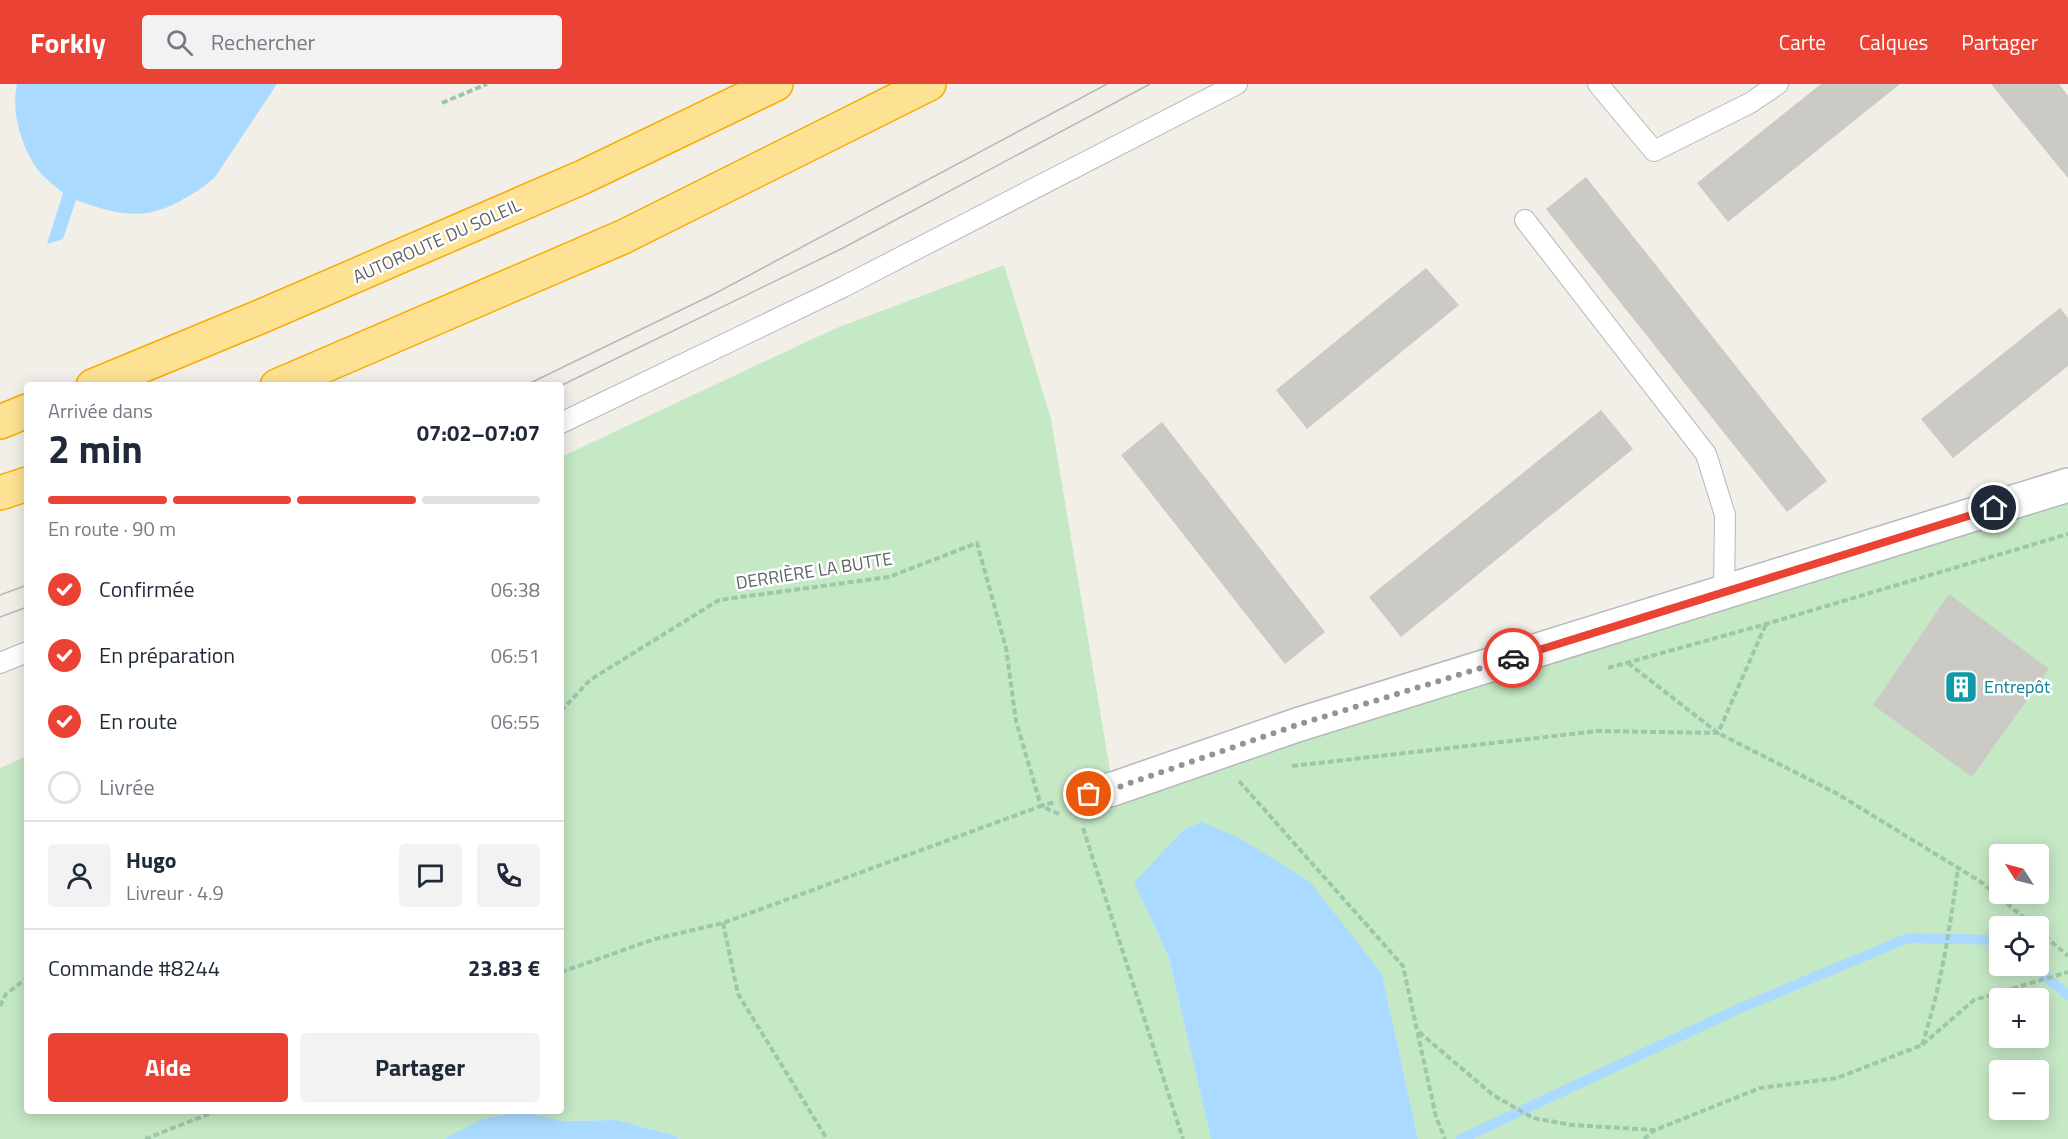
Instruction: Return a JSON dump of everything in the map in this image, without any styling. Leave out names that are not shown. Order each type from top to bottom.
[{"type":"highway","name":"AUTOROUTE DU SOLEIL","points":[[103,382],[262,316],[541,195],[776,84]]},
{"type":"highway","points":[[286,382],[623,237],[930,84]]},
{"type":"highway","points":[[0,422],[24,412]]},
{"type":"highway","points":[[0,493],[24,485]]},
{"type":"street","points":[[1085,807],[1113,789],[1297,725],[2068,485]]},
{"type":"lane","points":[[564,422],[843,287],[1237,84]]},
{"type":"lane","points":[[1598,84],[1654,151],[1750,103],[1778,84]]},
{"type":"lane","points":[[1525,220],[1706,454],[1725,514],[1724,592]]},
{"type":"lane","points":[[0,663],[24,653]]},
{"type":"path","points":[[442,103],[487,84]]},
{"type":"path","name":"DERRIÈRE LA BUTTE","points":[[564,708],[590,680],[718,600],[889,577],[977,543],[1006,648],[1016,722],[1041,806]]},
{"type":"path","points":[[1718,733],[1766,624]]},
{"type":"path","points":[[1627,663],[1718,733],[1836,793],[1981,882],[2022,916]]},
{"type":"path","points":[[1291,766],[1598,731],[1718,733]]},
{"type":"path","points":[[1232,773],[1403,966],[1436,1117],[1445,1139]]},
{"type":"path","points":[[564,971],[655,939],[723,923],[1041,806],[1063,816]]},
{"type":"path","points":[[1085,807],[1183,1139]]},
{"type":"path","points":[[1922,1045],[1932,1016],[1948,944],[1958,868]]},
{"type":"path","points":[[723,923],[738,994],[827,1139]]},
{"type":"path","points":[[2049,939],[2068,956]]},
{"type":"path","points":[[1644,1139],[1655,1130],[1760,1088],[1837,1078],[1922,1045],[1974,1000],[2068,972]]},
{"type":"path","points":[[0,1006],[6,994],[24,980]]},
{"type":"path","points":[[1418,1031],[1493,1095],[1533,1118],[1572,1125],[1655,1130]]},
{"type":"path","points":[[144,1139],[209,1114]]},
{"type":"green space","points":[[1004,265],[1051,419],[1113,788],[2068,485],[2068,1139],[1418,1139],[1382,974],[1134,882],[1169,958],[1211,1139],[679,1139],[673,1135],[617,1120],[562,1121],[533,1114],[564,1114],[564,456],[834,329]]},
{"type":"green space","points":[[24,757],[24,1114],[506,1114],[482,1119],[443,1139],[0,1139],[0,768]]},
{"type":"water","points":[[17,84],[277,84],[215,177],[198,190],[166,208],[141,214],[116,212],[76,200],[63,239],[47,244],[63,193],[41,173],[32,161],[22,140],[15,106]]},
{"type":"water","points":[[1202,822],[1241,839],[1310,882],[1382,974],[1418,1139],[1211,1139],[1169,958],[1134,882],[1185,829]]},
{"type":"water","points":[[506,1114],[533,1114],[562,1121],[617,1120],[673,1135],[679,1139],[443,1139],[482,1119]]},
{"type":"building","points":[[1821,84],[1900,84],[1728,222],[1697,183]]},
{"type":"building","points":[[1991,84],[2059,84],[2068,96],[2068,178]]},
{"type":"building","points":[[1586,177],[1827,481],[1787,512],[1546,209]]},
{"type":"building","points":[[1426,268],[1459,305],[1307,429],[1276,390]]},
{"type":"building","points":[[2060,308],[2068,318],[2068,366],[1953,458],[1921,419]]},
{"type":"building","points":[[1601,410],[1633,449],[1401,637],[1369,597]]},
{"type":"building","points":[[1162,422],[1325,632],[1285,664],[1121,455]]},
{"type":"building","name":"Entrepôt","points":[[1949,594],[2049,669],[1972,777],[1873,705]]},
{"type":"waterway","points":[[1461,1139],[1736,1010],[1908,938],[1989,940]]},
{"type":"waterway","points":[[2045,976],[2068,995]]},
{"type":"tram line","points":[[532,382],[714,294],[1107,84]]},
{"type":"tram line","points":[[564,384],[843,248],[1150,84]]},
{"type":"tram line","points":[[0,595],[24,586]]},
{"type":"tram line","points":[[0,617],[24,608]]},
{"type":"way so far","points":[[1089,794],[1113,789],[1297,725],[1513,658]]},
{"type":"place","name":"Entrepôt","points":[[1961,687]]},
{"type":"route","points":[[1513,658],[1994,508]]}]
